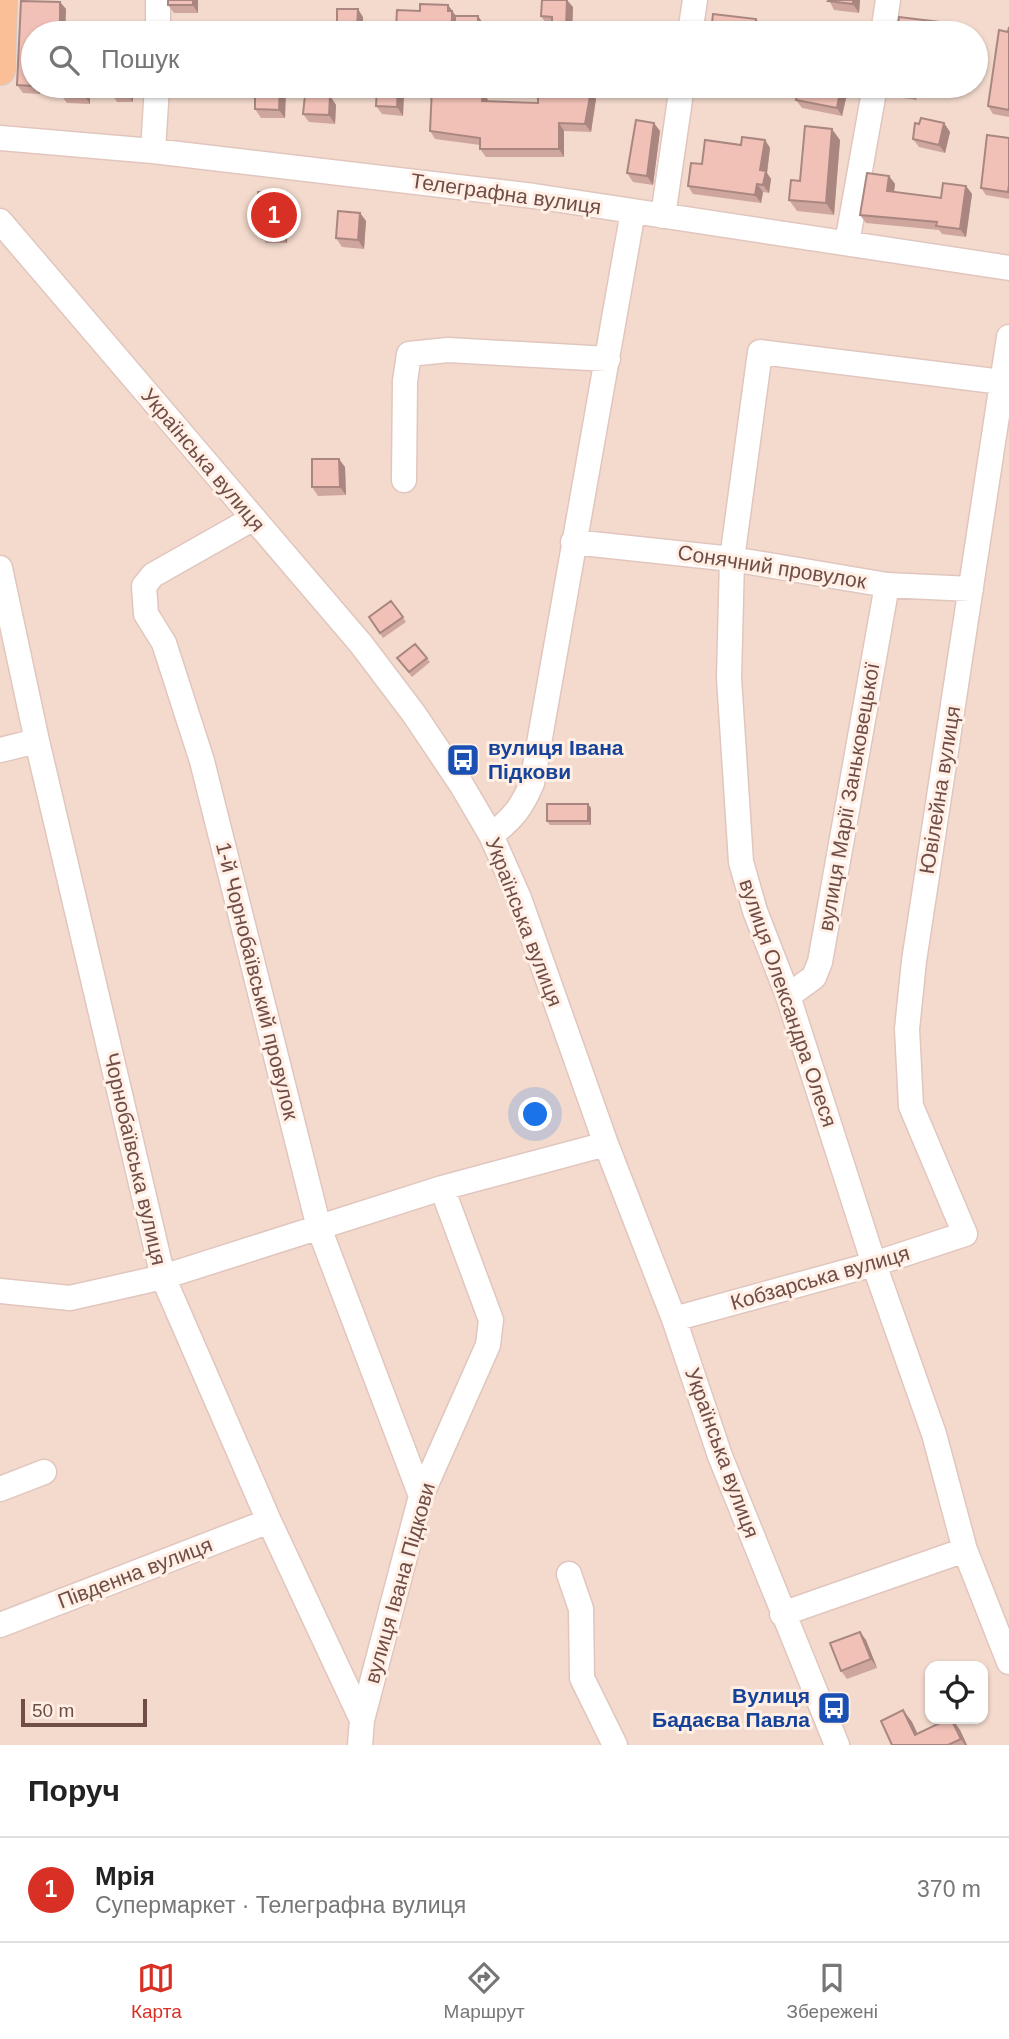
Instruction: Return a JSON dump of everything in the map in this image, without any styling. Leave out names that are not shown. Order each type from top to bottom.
[{"type":"main road","points":[[0,69],[2,0]]},
{"type":"street","points":[[158,0],[158,21]]},
{"type":"street","points":[[692,21],[695,0]]},
{"type":"street","points":[[885,21],[888,0]]},
{"type":"street","points":[[152,151],[156,98]]},
{"type":"street","points":[[663,216],[680,98]]},
{"type":"street","points":[[847,243],[873,98]]},
{"type":"street","name":"Телеграфна вулиця","points":[[0,138],[152,151],[430,183],[1009,268]]},
{"type":"street","points":[[491,835],[508,823],[523,806],[532,783],[634,211]]},
{"type":"street","name":"Українська вулиця","points":[[0,221],[361,644],[407,704],[491,835],[519,898],[606,1144],[674,1319],[720,1456],[837,1745]]},
{"type":"street","name":"Ювілейна вулиця","points":[[965,1234],[911,1106],[907,1029],[914,961],[1009,337]]},
{"type":"street","points":[[404,480],[405,381],[409,354],[448,350],[608,359]]},
{"type":"street","name":"вулиця Олександра Олеся","points":[[1002,382],[760,352],[732,559],[729,678],[741,862],[755,911],[788,996],[874,1264],[934,1434],[965,1550],[1009,1662]]},
{"type":"street","name":"1-й Чорнобаївський провулок","points":[[252,519],[152,575],[144,586],[143,600],[146,614],[164,643],[202,761],[319,1228],[421,1496]]},
{"type":"street","name":"Сонячний провулок","points":[[573,542],[732,559],[887,585],[971,589]]},
{"type":"street","name":"Чорнобаївська вулиця","points":[[0,568],[37,741],[163,1277],[269,1521],[362,1720]]},
{"type":"street","name":"вулиця Марії Заньковецької","points":[[788,996],[814,977],[820,962],[887,585]]},
{"type":"street","points":[[0,750],[37,741]]},
{"type":"street","points":[[0,1291],[70,1298],[163,1277],[442,1188],[606,1144]]},
{"type":"street","name":"вулиця Івана Підкови","points":[[360,1745],[362,1720],[421,1496],[488,1345],[491,1320],[442,1188]]},
{"type":"street","name":"Кобзарська вулиця","points":[[674,1319],[874,1264],[965,1234]]},
{"type":"street","points":[[0,1489],[44,1472]]},
{"type":"street","name":"Південна вулиця","points":[[2,1617],[269,1521]]},
{"type":"street","points":[[782,1614],[965,1550]]},
{"type":"street","points":[[569,1574],[581,1609],[582,1678],[615,1745]]},
{"type":"street","points":[[336,1664],[378,1660]]},
{"type":"shaded area","points":[[0,0],[1009,0],[1009,1745],[0,1745]]},
{"type":"building","points":[[168,0],[193,0],[193,5],[168,5]]},
{"type":"building","points":[[542,0],[567,0],[566,21],[552,21],[552,17],[541,16]]},
{"type":"building","points":[[853,0],[853,4],[828,1]]},
{"type":"building","points":[[21,1],[60,2],[60,21],[21,21],[21,85],[17,85]]},
{"type":"building","points":[[420,4],[448,5],[448,11],[452,11],[452,21],[396,21],[397,10],[420,11]]},
{"type":"building","points":[[337,9],[358,9],[357,21],[337,21]]},
{"type":"building","points":[[713,14],[756,19],[756,21],[712,21]]},
{"type":"building","points":[[455,16],[478,16],[478,21],[455,21]]},
{"type":"building","points":[[899,17],[932,21],[898,21]]},
{"type":"building","points":[[1009,27],[1009,110],[988,106],[999,30],[1008,32]]},
{"type":"building","points":[[255,98],[280,98],[279,110],[255,109]]},
{"type":"building","points":[[305,98],[330,98],[329,115],[303,114]]},
{"type":"building","points":[[376,98],[397,98],[397,107],[376,106]]},
{"type":"building","points":[[432,98],[482,98],[482,101],[538,103],[538,98],[590,98],[585,124],[559,123],[559,149],[480,149],[480,138],[430,131]]},
{"type":"building","points":[[796,98],[839,98],[837,108]]},
{"type":"building","points":[[921,118],[944,123],[939,145],[913,139],[915,123],[919,124]]},
{"type":"building","points":[[636,120],[654,123],[647,176],[627,173]]},
{"type":"building","points":[[805,126],[832,129],[826,203],[789,200],[791,180],[800,181]]},
{"type":"building","points":[[987,135],[1009,138],[1008,192],[981,188]]},
{"type":"building","points":[[742,137],[765,140],[760,170],[766,171],[763,185],[757,184],[755,195],[688,186],[691,163],[702,164],[705,140],[741,145]]},
{"type":"building","points":[[867,173],[889,176],[887,191],[941,198],[943,183],[966,186],[960,229],[936,226],[937,222],[860,215]]},
{"type":"building","points":[[258,192],[286,193],[284,239],[263,239],[263,228],[257,228]]},
{"type":"building","points":[[338,211],[360,213],[358,240],[336,238]]},
{"type":"building","points":[[312,459],[339,459],[340,487],[312,487]]},
{"type":"building","points":[[391,601],[403,617],[380,633],[369,617]]},
{"type":"building","points":[[415,644],[427,658],[409,672],[397,658]]},
{"type":"building","points":[[547,804],[588,804],[588,821],[547,821]]},
{"type":"building","points":[[860,1632],[871,1659],[841,1671],[830,1643]]},
{"type":"building","points":[[903,1710],[915,1735],[938,1724],[954,1724],[961,1739],[948,1745],[892,1745],[881,1721]]},
{"type":"place","name":"Мрія","points":[[274,215]]},
{"type":"place","name":"вулиця Івана Підкови","points":[[463,760]]},
{"type":"place","name":"Вулиця Бадаєва Павла","points":[[834,1708]]}]
